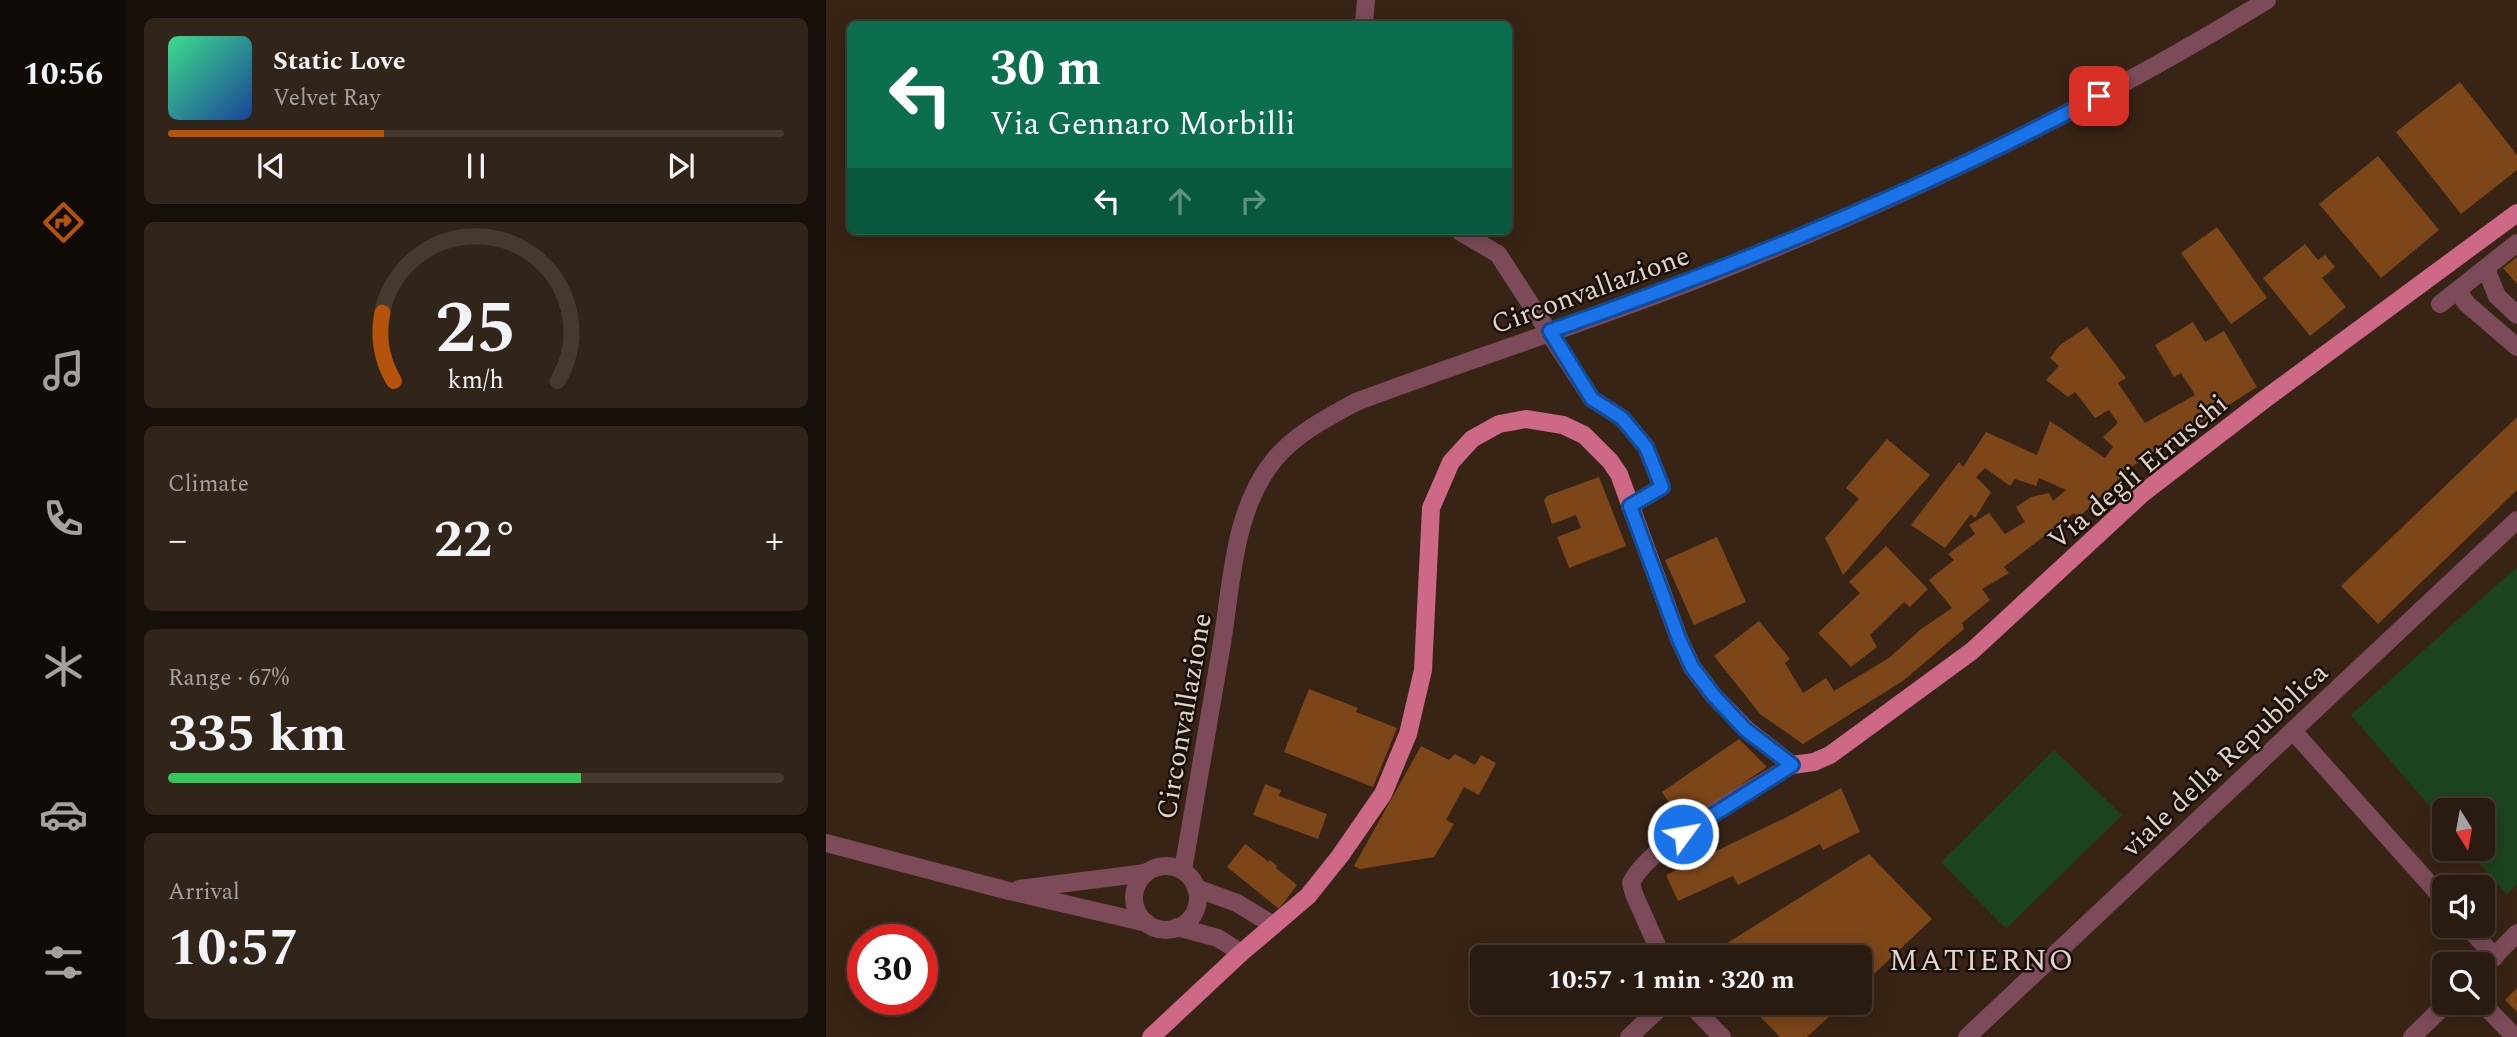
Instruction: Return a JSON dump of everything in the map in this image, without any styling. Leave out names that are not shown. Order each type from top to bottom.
[{"type":"main road","name":"Via degli Etruschi","points":[[1792,765],[1814,762],[1830,755],[1972,651],[2143,493],[2265,399],[2517,213]]},
{"type":"main road","points":[[1151,1037],[1241,953],[1308,896],[1383,794],[1408,734],[1423,670],[1427,643],[1431,508],[1441,481],[1461,449],[1479,434],[1499,424],[1526,419],[1563,425],[1584,435],[1611,461],[1619,474],[1679,639],[1692,667],[1714,696],[1746,730],[1792,765]]},
{"type":"street","points":[[1364,21],[1366,0]]},
{"type":"street","name":"Circonvallazione","points":[[1183,870],[1228,609],[1237,541],[1251,497],[1274,460],[1310,428],[1356,402],[1761,254],[1927,182],[2191,47],[2267,0]]},
{"type":"street","points":[[1466,235],[1498,254],[1592,399],[1622,418],[1646,447],[1662,487],[1630,506]]},
{"type":"street","points":[[2440,304],[2517,243]]},
{"type":"street","points":[[2486,269],[2497,296],[2517,315]]},
{"type":"street","points":[[2458,292],[2467,304],[2517,347]]},
{"type":"street","name":"viale della Repubblica","points":[[1967,1037],[2517,520]]},
{"type":"street","points":[[2292,731],[2432,887]]},
{"type":"street","points":[[1657,945],[1634,894],[1631,883],[1636,872],[1661,847],[1792,765]]},
{"type":"street","points":[[826,843],[1166,930],[1177,928],[1219,938],[1241,953]]},
{"type":"street","points":[[1005,890],[1146,873],[1160,866],[1183,870],[1196,888],[1198,898],[1192,916],[1177,928]]},
{"type":"street","points":[[1146,873],[1135,888],[1134,898],[1140,916],[1147,923]]},
{"type":"street","points":[[1196,888],[1237,903],[1273,925]]},
{"type":"street","points":[[2495,957],[2517,933]]},
{"type":"street","points":[[1629,1037],[1652,1015]]},
{"type":"street","points":[[1701,1015],[1722,1037]]},
{"type":"street","points":[[2412,1037],[2435,1015]]},
{"type":"street","points":[[2494,1015],[2515,1037]]},
{"type":"green space","points":[[2517,567],[2517,884],[2507,895],[2495,881],[2495,875],[2490,875],[2477,861],[2496,861],[2496,798],[2432,798],[2432,809],[2351,715]]},
{"type":"green space","points":[[2054,750],[2122,815],[2006,929],[1941,862]]},
{"type":"building","points":[[2460,82],[2517,155],[2517,170],[2461,214],[2396,132]]},
{"type":"building","points":[[2378,156],[2439,230],[2381,278],[2319,204]]},
{"type":"building","points":[[2217,227],[2267,298],[2231,324],[2181,253]]},
{"type":"building","points":[[2305,244],[2318,260],[2325,255],[2335,267],[2322,278],[2346,307],[2310,336],[2263,278]]},
{"type":"building","points":[[2517,257],[2517,284],[2503,268]]},
{"type":"building","points":[[2193,322],[2205,342],[2224,331],[2257,387],[2134,465],[2078,518],[2074,513],[2004,567],[2009,573],[1982,589],[1990,600],[1962,623],[1964,629],[1904,680],[1803,744],[1760,714],[1714,656],[1759,621],[1790,659],[1785,663],[1803,693],[1826,678],[1834,691],[1889,658],[1920,630],[1952,608],[1929,580],[1954,560],[1948,554],[1975,534],[1969,525],[1989,513],[2005,534],[2025,522],[2016,507],[2031,497],[2049,493],[2053,501],[2066,490],[2039,478],[2036,486],[2015,479],[2010,486],[1985,468],[1976,477],[1991,492],[1975,518],[1971,514],[1945,548],[1911,525],[1959,462],[1963,467],[1986,432],[2037,455],[2050,421],[2105,458],[2113,447],[2103,437],[2118,423],[2109,410],[2095,418],[2075,392],[2068,397],[2046,380],[2059,366],[2050,358],[2060,345],[2087,327],[2126,378],[2118,383],[2145,423],[2195,395],[2181,373],[2174,377],[2155,345]]},
{"type":"building","points":[[2517,417],[2517,490],[2378,624],[2341,586]]},
{"type":"building","points":[[1887,439],[1930,475],[1843,575],[1825,538],[1859,499],[1846,488]]},
{"type":"building","points":[[1599,477],[1626,546],[1569,568],[1557,537],[1581,528],[1576,515],[1552,524],[1544,500],[1547,496]]},
{"type":"building","points":[[1717,537],[1746,602],[1694,625],[1665,560]]},
{"type":"building","points":[[1886,546],[1928,589],[1910,607],[1904,602],[1870,635],[1877,647],[1851,667],[1818,633],[1860,593],[1849,582]]},
{"type":"building","points":[[1309,689],[1358,708],[1356,712],[1397,728],[1373,787],[1284,752]]},
{"type":"building","points":[[1739,739],[1767,767],[1683,824],[1662,792]]},
{"type":"building","points":[[1421,746],[1449,760],[1455,754],[1475,765],[1481,755],[1496,763],[1479,795],[1464,787],[1446,820],[1454,824],[1434,857],[1360,869],[1354,866]]},
{"type":"building","points":[[1265,784],[1281,790],[1279,796],[1327,814],[1318,839],[1253,815]]},
{"type":"building","points":[[1841,788],[1860,832],[1823,850],[1820,844],[1738,885],[1733,876],[1678,901],[1666,875]]},
{"type":"building","points":[[1245,844],[1269,862],[1270,860],[1297,885],[1279,909],[1227,867]]},
{"type":"building","points":[[1869,854],[1932,919],[1872,976],[1872,945],[1724,945]]},
{"type":"building","points":[[2517,988],[2517,1012],[2505,1000]]},
{"type":"building","points":[[1759,1015],[1831,1015],[1807,1037],[1780,1037]]},
{"type":"district","name":"MATIERNO","points":[[1982,960]]},
{"type":"route","points":[[1683,834],[1792,765],[1746,730],[1714,696],[1692,667],[1630,506],[1662,487],[1646,447],[1622,418],[1592,399],[1550,331],[1761,254],[1927,182],[2099,96]]}]
